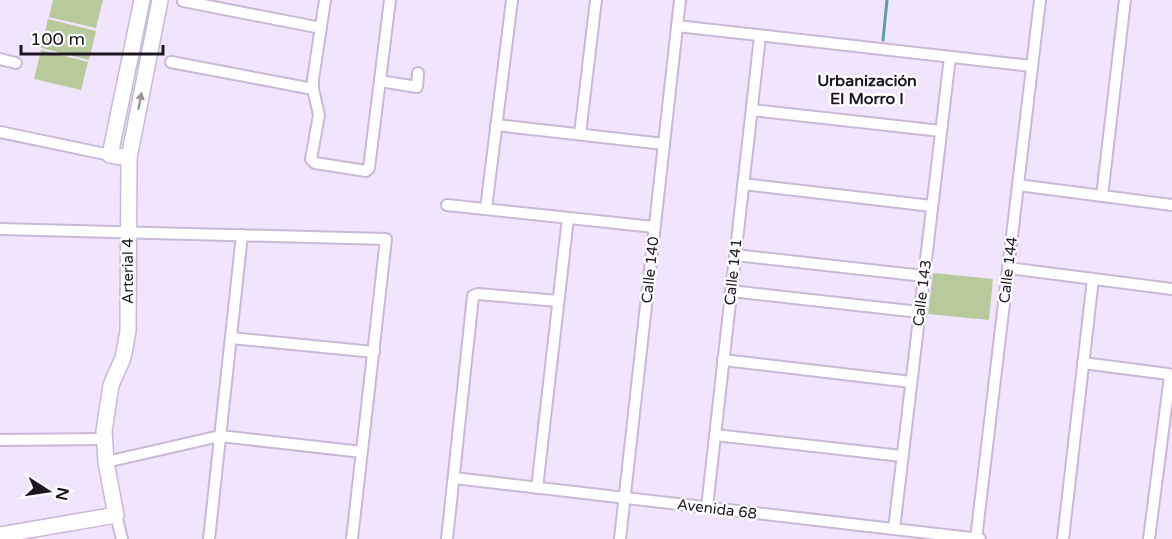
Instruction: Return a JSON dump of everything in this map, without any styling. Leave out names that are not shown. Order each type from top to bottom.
[{"type":"street","points":[[110,155],[142,0]]},
{"type":"street","name":"Arterial 4","points":[[122,539],[106,462],[104,439],[111,385],[123,358],[128,331],[129,158],[160,0]]},
{"type":"street","points":[[325,0],[313,89],[319,115],[311,159],[312,162],[366,171],[369,168],[390,0]]},
{"type":"street","points":[[486,209],[512,0]]},
{"type":"street","points":[[580,134],[596,0]]},
{"type":"street","name":"Calle 140","points":[[620,539],[680,0]]},
{"type":"street","name":"Calle 144","points":[[978,539],[1040,0]]},
{"type":"street","points":[[1102,196],[1125,0]]},
{"type":"street","points":[[183,1],[321,28]]},
{"type":"street","points":[[677,26],[1032,66]]},
{"type":"street","name":"Calle 141","points":[[707,507],[760,36]]},
{"type":"street","name":"Calle 143","points":[[894,529],[950,57]]},
{"type":"street","points":[[0,59],[16,63]]},
{"type":"street","points":[[171,62],[313,89]]},
{"type":"street","points":[[380,81],[417,87],[418,73]]},
{"type":"street","points":[[752,110],[941,131]]},
{"type":"street","points":[[496,125],[663,144]]},
{"type":"street","points":[[0,132],[129,158]]},
{"type":"street","points":[[743,184],[932,207]]},
{"type":"street","points":[[1018,184],[1172,205]]},
{"type":"street","points":[[447,205],[654,227]]},
{"type":"street","points":[[537,488],[568,218]]},
{"type":"street","points":[[0,229],[385,238],[387,241],[352,539]]},
{"type":"street","points":[[209,539],[242,235]]},
{"type":"street","points":[[735,255],[924,276]]},
{"type":"street","points":[[1008,268],[1172,289]]},
{"type":"street","points":[[1063,539],[1093,279]]},
{"type":"street","points":[[731,291],[920,312]]},
{"type":"street","points":[[447,539],[473,296],[478,294],[558,301]]},
{"type":"street","points":[[231,338],[374,352]]},
{"type":"street","points":[[723,360],[911,382]]},
{"type":"street","points":[[1083,363],[1170,376],[1149,539]]},
{"type":"street","points":[[715,435],[902,456]]},
{"type":"street","points":[[106,462],[220,436],[362,452]]},
{"type":"street","points":[[0,440],[104,439]]},
{"type":"street","name":"Avenida 68","points":[[454,478],[978,539]]},
{"type":"street","points":[[0,534],[116,515]]},
{"type":"green space","points":[[53,0],[103,0],[96,28],[49,17]]},
{"type":"green space","points":[[48,19],[96,31],[89,60],[41,48]]},
{"type":"green space","points":[[41,50],[88,62],[81,90],[34,79]]},
{"type":"green space","points":[[933,273],[993,279],[989,320],[928,314]]},
{"type":"waterway","points":[[883,40],[887,0]]},
{"type":"district","name":"Urbanización El Morro I","points":[[867,89]]}]
